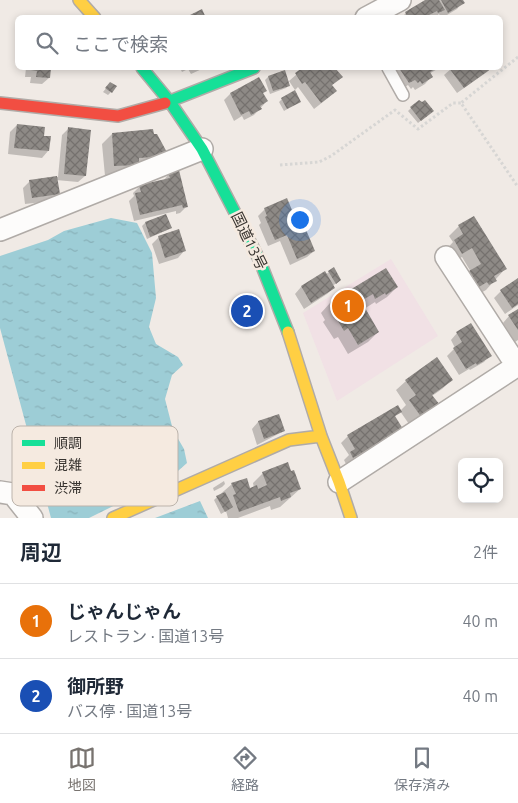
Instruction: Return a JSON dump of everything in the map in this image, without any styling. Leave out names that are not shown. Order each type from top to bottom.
[{"type":"main road","points":[[79,0],[92,15]]},
{"type":"main road","name":"国道13号","points":[[144,70],[170,102],[202,149],[259,259],[288,333],[321,436],[351,518]]},
{"type":"main road","points":[[0,103],[118,116],[170,102],[249,70]]},
{"type":"main road","points":[[178,489],[289,440],[321,436]]},
{"type":"main road","points":[[112,518],[139,506]]},
{"type":"street","points":[[374,15],[400,0]]},
{"type":"street","points":[[0,230],[202,149]]},
{"type":"street","points":[[339,482],[517,365],[446,257]]},
{"type":"street","points":[[22,506],[32,518]]},
{"type":"lane","points":[[389,70],[403,94]]},
{"type":"path","points":[[503,70],[518,58]]},
{"type":"path","points":[[280,165],[320,162],[332,156],[395,110],[418,129],[453,103],[460,103],[503,70]]},
{"type":"path","points":[[460,103],[518,187]]},
{"type":"shaded area","points":[[391,259],[438,336],[337,401],[303,313]]},
{"type":"water","points":[[111,218],[137,223],[152,253],[156,298],[149,327],[156,344],[178,357],[183,365],[172,375],[165,399],[172,426],[26,426],[0,328],[0,256],[48,240],[64,231]]},
{"type":"water","points":[[178,439],[184,449],[187,463],[178,471]]},
{"type":"water","points":[[200,501],[208,518],[155,518]]},
{"type":"water","points":[[48,506],[113,506],[89,518],[51,518]]},
{"type":"building","points":[[425,0],[439,0],[445,10],[429,15],[406,15],[405,12]]},
{"type":"building","points":[[441,0],[463,0],[465,3],[448,13]]},
{"type":"building","points":[[202,9],[205,15],[190,15]]},
{"type":"building","points":[[31,70],[51,70],[50,78],[36,77],[37,71]]},
{"type":"building","points":[[285,70],[290,86],[273,91],[268,76]]},
{"type":"building","points":[[299,70],[337,70],[343,77],[332,85],[337,91],[321,103],[305,82],[302,84],[295,73]]},
{"type":"building","points":[[400,70],[434,70],[430,72],[433,77],[422,84],[420,81],[418,83],[415,80],[409,83]]},
{"type":"building","points":[[450,70],[489,70],[464,88]]},
{"type":"building","points":[[259,77],[267,91],[263,93],[268,101],[260,106],[262,109],[251,115],[249,111],[241,115],[230,93]]},
{"type":"building","points":[[110,82],[117,86],[112,93],[105,88]]},
{"type":"building","points":[[295,90],[301,102],[287,109],[281,98]]},
{"type":"building","points":[[419,100],[422,102],[425,100],[434,111],[421,121],[410,107]]},
{"type":"building","points":[[17,124],[45,127],[44,136],[51,136],[49,151],[14,148]]},
{"type":"building","points":[[68,127],[91,130],[86,176],[64,174]]},
{"type":"building","points":[[153,129],[154,134],[157,134],[169,156],[139,158],[139,165],[114,166],[112,133]]},
{"type":"building","points":[[179,170],[188,207],[183,208],[182,205],[140,215],[135,193],[141,192],[139,185],[170,178],[168,173]]},
{"type":"building","points":[[57,176],[60,194],[32,198],[29,180]]},
{"type":"building","points":[[287,198],[299,227],[304,225],[315,251],[297,259],[287,235],[275,240],[265,217],[267,216],[264,208]]},
{"type":"building","points":[[166,214],[172,228],[150,237],[145,222]]},
{"type":"building","points":[[474,216],[507,269],[494,276],[497,281],[489,285],[487,282],[479,287],[469,271],[481,264],[472,248],[462,254],[454,240],[463,234],[458,225]]},
{"type":"building","points":[[179,229],[186,251],[165,258],[158,236]]},
{"type":"building","points":[[334,267],[341,280],[336,284],[328,271]]},
{"type":"building","points":[[386,268],[398,287],[386,295],[385,293],[375,299],[373,294],[361,301],[379,332],[358,345],[348,328],[344,331],[332,311],[334,310],[330,302]]},
{"type":"building","points":[[325,271],[335,288],[311,303],[301,286]]},
{"type":"building","points":[[518,278],[518,304],[512,308],[500,290]]},
{"type":"building","points":[[518,309],[518,330],[508,315]]},
{"type":"building","points":[[471,323],[492,356],[466,369],[453,348],[462,342],[456,332]]},
{"type":"building","points":[[437,357],[453,380],[432,395],[440,405],[422,418],[409,400],[416,395],[405,380]]},
{"type":"building","points":[[398,405],[402,412],[395,416],[403,429],[353,458],[350,452],[355,449],[347,435]]},
{"type":"building","points":[[279,414],[285,431],[264,439],[258,421]]},
{"type":"building","points":[[288,462],[291,471],[294,470],[301,489],[290,493],[291,497],[281,501],[280,497],[239,512],[233,495],[236,494],[231,483],[247,478],[250,488],[257,485],[258,489],[267,485],[262,472]]},
{"type":"building","points":[[225,492],[233,507],[225,512],[216,496]]},
{"type":"traffic: fast","points":[[144,70],[170,102],[202,149],[259,259],[288,332]]},
{"type":"traffic: fast","points":[[165,103],[249,70]]},
{"type":"traffic: slow","points":[[79,0],[92,15]]},
{"type":"traffic: slow","points":[[288,332],[321,436],[351,518]]},
{"type":"traffic: slow","points":[[178,489],[289,440],[321,436]]},
{"type":"traffic: slow","points":[[113,518],[140,506]]},
{"type":"traffic: jam","points":[[0,103],[118,116],[165,103]]},
{"type":"place","name":"じゃんじゃん","points":[[348,306]]},
{"type":"place","name":"御所野","points":[[247,311]]}]
